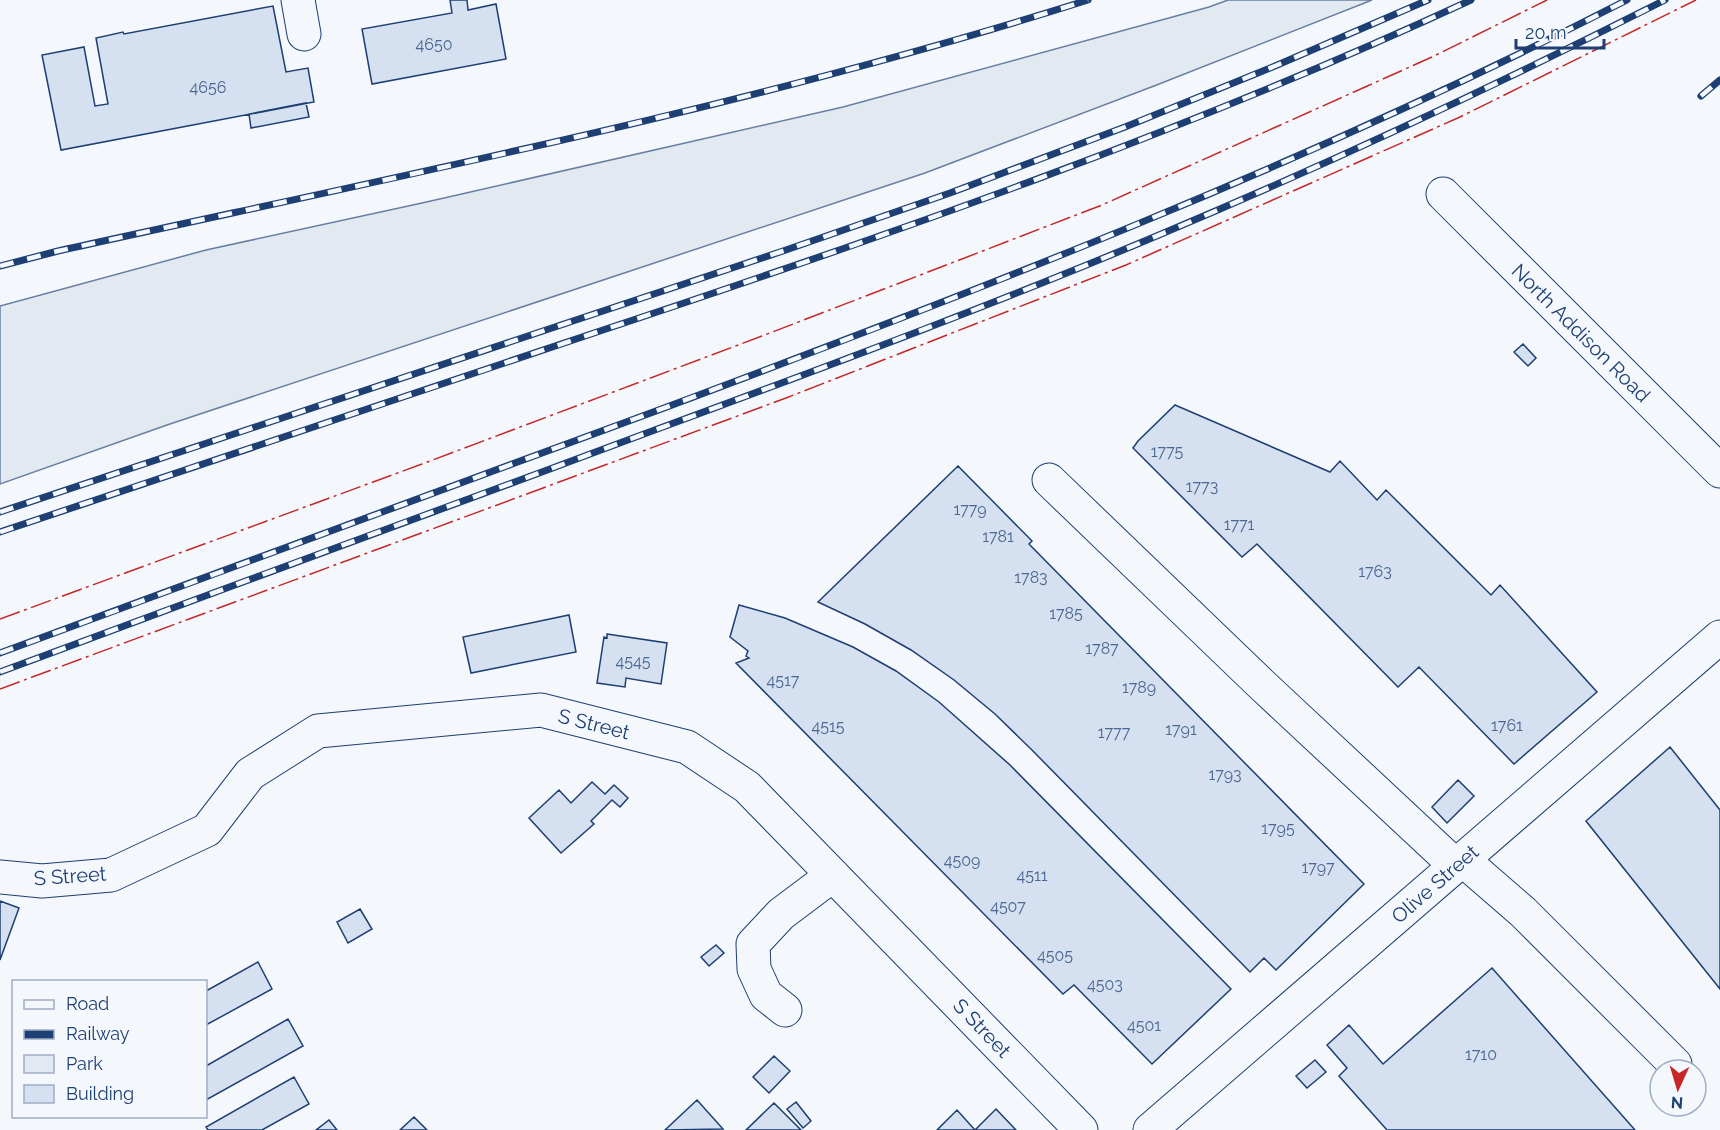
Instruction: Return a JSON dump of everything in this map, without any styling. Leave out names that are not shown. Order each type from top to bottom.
[{"type":"street","points":[[298,0],[304,34]]},
{"type":"street","name":"North Addison Road","points":[[1443,194],[1720,471]]},
{"type":"street","points":[[1048,480],[1260,683],[1459,863],[1523,912],[1669,1058]]},
{"type":"street","name":"Olive Street","points":[[1150,1130],[1720,637]]},
{"type":"street","name":"S Street","points":[[0,876],[42,881],[111,875],[207,830],[250,774],[318,731],[541,710],[687,747],[747,787],[1082,1130]]},
{"type":"street","points":[[785,1010],[766,994],[754,969],[753,944],[781,914],[833,875]]},
{"type":"green space","points":[[1228,0],[1372,0],[925,173],[167,425],[0,484],[0,306],[206,250],[843,107]]},
{"type":"building","points":[[450,0],[467,0],[468,10],[496,4],[506,59],[372,84],[362,29],[452,13]]},
{"type":"building","points":[[273,6],[286,72],[308,68],[314,102],[61,150],[42,55],[84,47],[95,106],[108,104],[96,38]]},
{"type":"building","points":[[306,103],[309,117],[251,128],[249,114]]},
{"type":"building","points":[[1523,344],[1536,358],[1528,366],[1514,352]]},
{"type":"building","points":[[1175,405],[1330,472],[1340,461],[1377,500],[1386,490],[1491,595],[1500,585],[1597,692],[1514,764],[1419,667],[1398,687],[1257,544],[1242,557],[1133,448]]},
{"type":"building","points":[[958,466],[1032,541],[1029,544],[1364,884],[1276,970],[1264,958],[1250,972],[1032,750],[995,714],[954,680],[911,650],[865,624],[818,602]]},
{"type":"building","points":[[739,605],[785,618],[853,647],[896,671],[939,702],[1010,765],[1231,989],[1152,1064],[1074,985],[1063,994],[736,663],[749,658],[746,656],[748,651],[730,637]]},
{"type":"building","points":[[569,615],[576,652],[471,673],[463,637]]},
{"type":"building","points":[[607,634],[667,643],[661,684],[626,678],[625,687],[597,683],[604,637],[607,638]]},
{"type":"building","points":[[1670,747],[1720,810],[1720,989],[1586,821]]},
{"type":"building","points":[[1458,780],[1474,796],[1447,823],[1432,807]]},
{"type":"building","points":[[592,782],[605,794],[614,785],[628,798],[620,807],[612,800],[591,821],[594,824],[561,853],[529,818],[559,790],[571,803]]},
{"type":"building","points":[[0,901],[19,908],[0,960]]},
{"type":"building","points":[[360,909],[372,929],[348,943],[337,922]]},
{"type":"building","points":[[716,945],[724,953],[709,966],[701,957]]},
{"type":"building","points":[[258,962],[272,989],[207,1024],[207,990]]},
{"type":"building","points":[[1492,968],[1635,1130],[1387,1130],[1339,1076],[1347,1068],[1327,1045],[1349,1025],[1383,1064]]},
{"type":"building","points":[[288,1019],[303,1046],[207,1099],[207,1065]]},
{"type":"building","points":[[774,1056],[790,1071],[769,1093],[753,1077]]},
{"type":"building","points":[[1315,1060],[1326,1072],[1307,1088],[1296,1076]]},
{"type":"building","points":[[294,1077],[309,1104],[262,1130],[208,1130],[206,1127]]},
{"type":"building","points":[[697,1100],[723,1129],[665,1130]]},
{"type":"building","points":[[796,1102],[811,1121],[803,1128],[787,1109]]},
{"type":"building","points":[[774,1103],[801,1130],[746,1130]]},
{"type":"building","points":[[996,1109],[1016,1130],[975,1130]]},
{"type":"building","points":[[957,1110],[975,1130],[937,1130]]},
{"type":"building","points":[[414,1117],[427,1130],[400,1130]]},
{"type":"building","points":[[329,1120],[337,1130],[316,1130]]},
{"type":"railway","points":[[0,266],[705,106],[833,74],[1088,0]]},
{"type":"railway","points":[[0,512],[783,251],[950,193],[1125,127],[1428,0]]},
{"type":"railway","points":[[0,532],[708,295],[929,218],[1148,137],[1364,48],[1471,0]]},
{"type":"railway","points":[[0,653],[637,418],[1014,274],[1138,224],[1385,117],[1627,0]]},
{"type":"railway","points":[[0,672],[782,383],[1090,264],[1355,149],[1480,91],[1665,0]]},
{"type":"railway","points":[[1701,96],[1720,80]]},
{"type":"power","points":[[0,619],[422,464],[1102,205],[1432,57],[1547,0]]},
{"type":"power","points":[[0,689],[786,398],[1126,265],[1460,117],[1696,0]]}]
